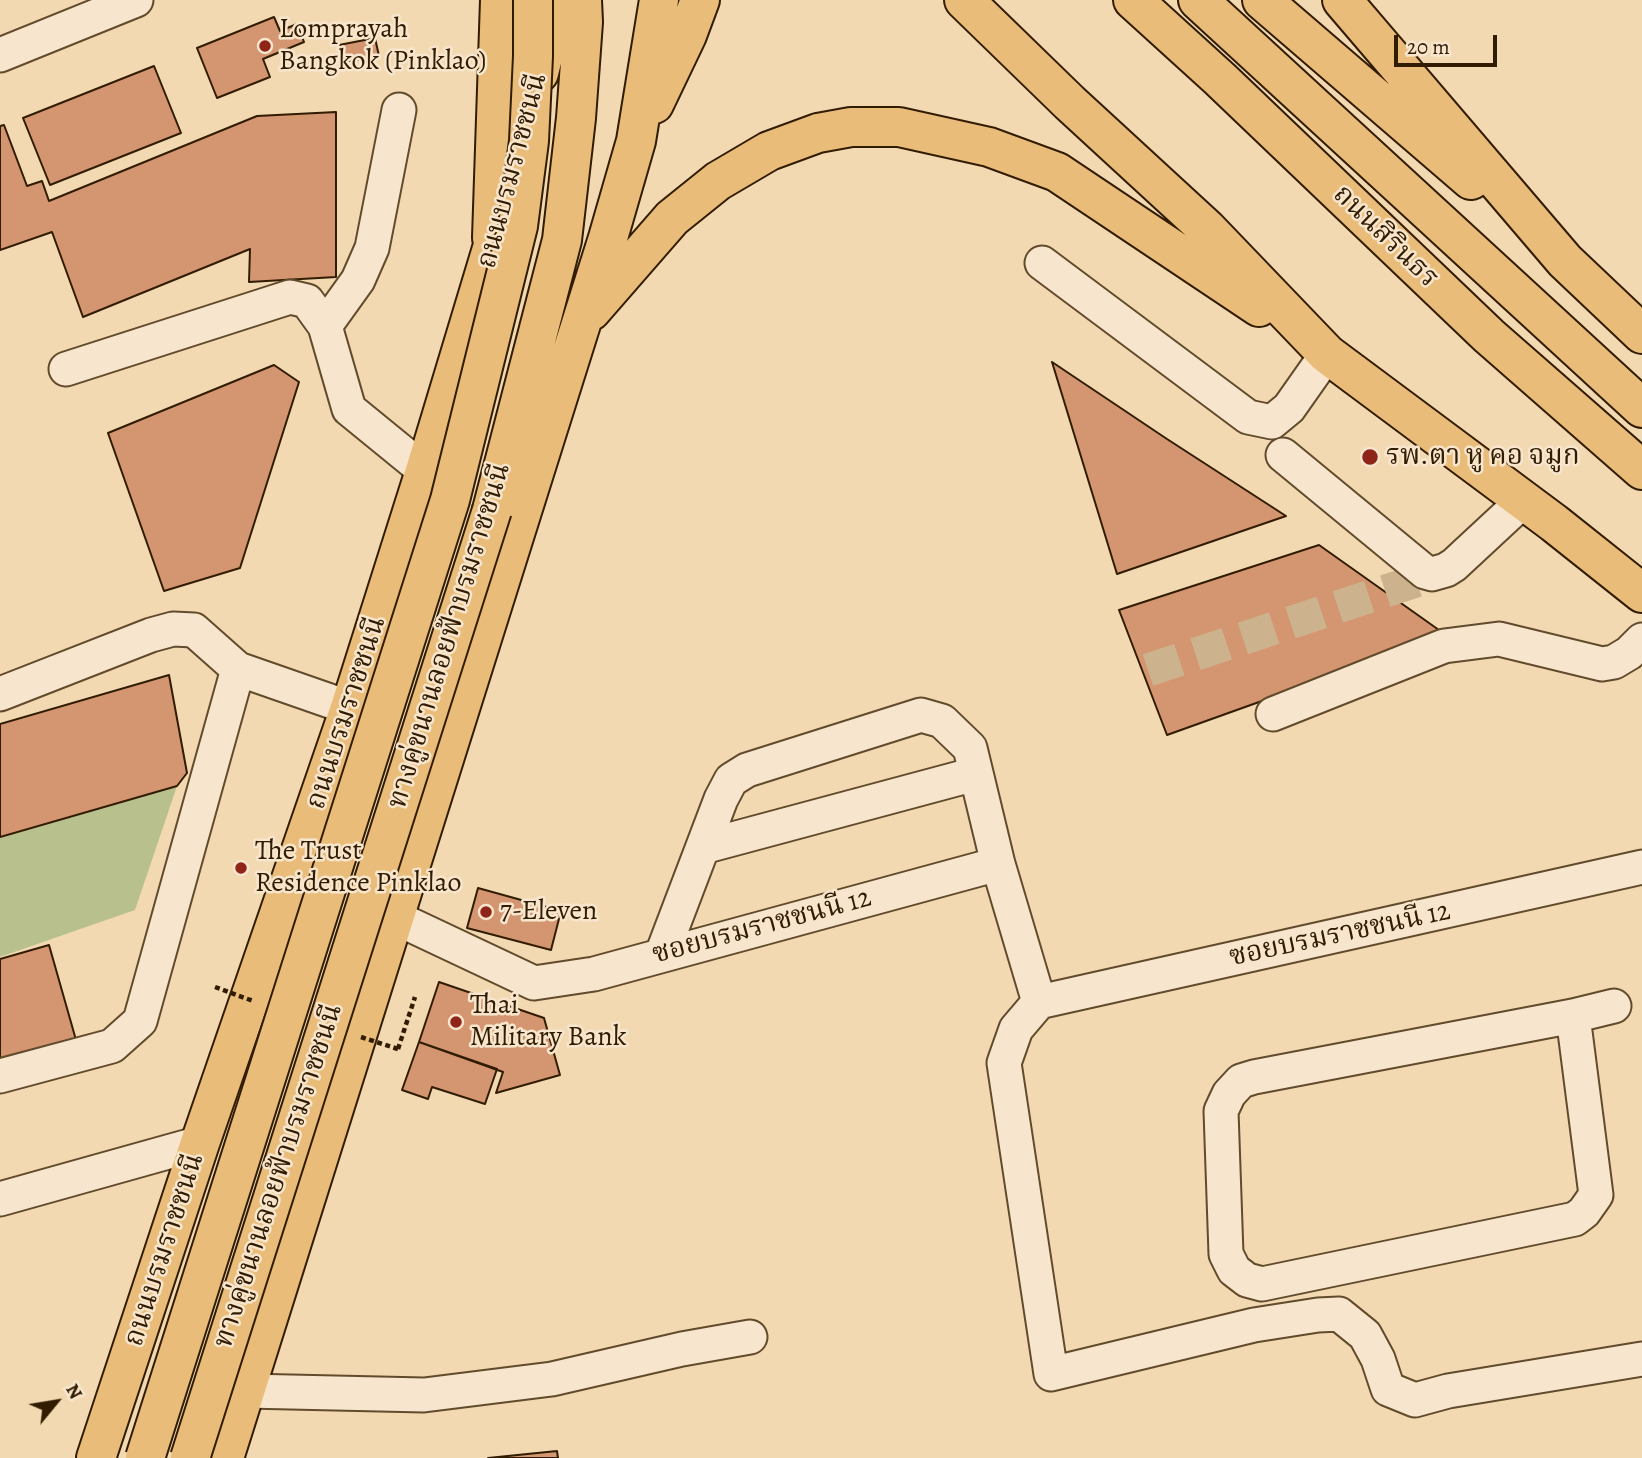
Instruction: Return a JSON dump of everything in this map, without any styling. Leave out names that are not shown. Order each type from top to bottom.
[{"type":"main road","points":[[492,254],[500,0]]},
{"type":"main road","name":"ทางคู่ขนานลอยฟ้าบรมราชชนนี","points":[[145,1458],[450,500],[518,226],[529,141],[533,0]]},
{"type":"main road","name":"ถนนบรมราชชนนี","points":[[96,1458],[200,1143],[350,708],[425,471],[492,254],[557,0]]},
{"type":"main road","name":"ทางคู่ขนานลอยฟ้าบรมราชชนนี","points":[[190,1458],[492,510],[562,240],[576,118],[583,22],[582,0]]},
{"type":"main road","points":[[224,1458],[583,320],[636,141],[659,0]]},
{"type":"main road","points":[[636,141],[687,36],[700,0]]},
{"type":"main road","points":[[964,0],[1070,103],[1207,229],[1327,354]]},
{"type":"main road","name":"ถนนสิรินธร","points":[[1133,0],[1220,79],[1489,336],[1642,470]]},
{"type":"main road","points":[[1198,0],[1642,408]]},
{"type":"main road","points":[[1262,0],[1565,261]]},
{"type":"main road","points":[[1303,0],[1642,334]]},
{"type":"main road","points":[[1342,0],[1565,261]]},
{"type":"main road","points":[[583,320],[672,218],[718,181],[769,151],[818,133],[851,127],[899,127],[989,146],[1057,172],[1327,354],[1524,500],[1642,593]]},
{"type":"street","points":[[0,55],[136,0]]},
{"type":"street","points":[[325,326],[358,280],[372,248],[399,110]]},
{"type":"street","points":[[1042,263],[1248,417],[1272,422],[1289,408],[1327,354]]},
{"type":"street","points":[[66,369],[290,297],[307,301],[325,326],[349,409],[425,471]]},
{"type":"street","points":[[1283,455],[1425,572],[1432,574],[1454,565],[1524,500]]},
{"type":"street","points":[[0,694],[151,635],[173,629],[194,630],[238,669],[350,708]]},
{"type":"street","points":[[1273,714],[1444,646],[1499,639],[1602,664],[1614,662],[1629,653],[1642,640]]},
{"type":"street","points":[[0,1076],[111,1046],[140,1021],[238,669]]},
{"type":"street","points":[[662,954],[721,799],[731,780],[747,770],[921,715],[942,721],[970,748],[998,863],[1038,1002],[1016,1029],[1004,1063],[1052,1374],[1254,1325],[1328,1314],[1339,1314],[1364,1335],[1378,1359],[1388,1389],[1415,1400],[1448,1391],[1642,1359]]},
{"type":"street","points":[[703,847],[975,774]]},
{"type":"street","name":"ซอยบรมราชชนนี 12","points":[[394,917],[534,983],[594,974],[998,863]]},
{"type":"street","name":"ซอยบรมราชชนนี 12","points":[[1038,1002],[1642,867]]},
{"type":"street","points":[[1573,1016],[1596,1195],[1584,1212],[1575,1219],[1262,1284],[1247,1280],[1234,1270],[1226,1254],[1221,1111],[1229,1094],[1241,1081],[1254,1076],[1614,1006]]},
{"type":"street","points":[[0,1199],[200,1143]]},
{"type":"street","points":[[246,1391],[424,1395],[552,1379],[682,1349],[750,1337]]},
{"type":"path","points":[[398,1049],[415,997]]},
{"type":"green space","points":[[177,786],[135,910],[0,957],[0,837]]},
{"type":"building","points":[[274,17],[280,31],[297,24],[304,42],[263,59],[270,77],[217,98],[197,48]]},
{"type":"building","points":[[375,38],[379,56],[342,62],[339,45]]},
{"type":"building","points":[[154,66],[181,133],[50,185],[23,118]]},
{"type":"building","points":[[336,112],[336,277],[249,282],[250,249],[83,317],[52,232],[0,250],[0,126],[4,125],[27,186],[42,181],[49,201],[257,116]]},
{"type":"building","points":[[1052,362],[1167,439],[1286,516],[1117,574]]},
{"type":"building","points":[[274,365],[299,382],[240,568],[164,591],[108,433]]},
{"type":"building","points":[[1319,545],[1446,635],[1167,735],[1119,610]]},
{"type":"building","points":[[169,675],[187,773],[177,786],[0,837],[0,724]]},
{"type":"building","points":[[478,888],[561,911],[551,950],[467,928]]},
{"type":"building","points":[[49,945],[78,1047],[0,1065],[0,959]]},
{"type":"building","points":[[439,982],[544,1018],[560,1075],[496,1093],[503,1072],[419,1042]]},
{"type":"building","points":[[419,1042],[497,1069],[485,1104],[432,1087],[428,1099],[402,1090]]},
{"type":"building","points":[[557,1451],[558,1458],[488,1458]]},
{"type":"tunnel","points":[[1148,670],[1437,574]]},
{"type":"place","name":"Lomprayah Bangkok (Pinklao)","points":[[265,46]]},
{"type":"place","name":"รพ.ตา หู คอ จมูก","points":[[1370,457]]},
{"type":"place","name":"The Trust Residence Pinklao","points":[[241,868]]},
{"type":"place","name":"7-Eleven","points":[[486,912]]},
{"type":"place","name":"Thai Military Bank","points":[[456,1022]]}]
